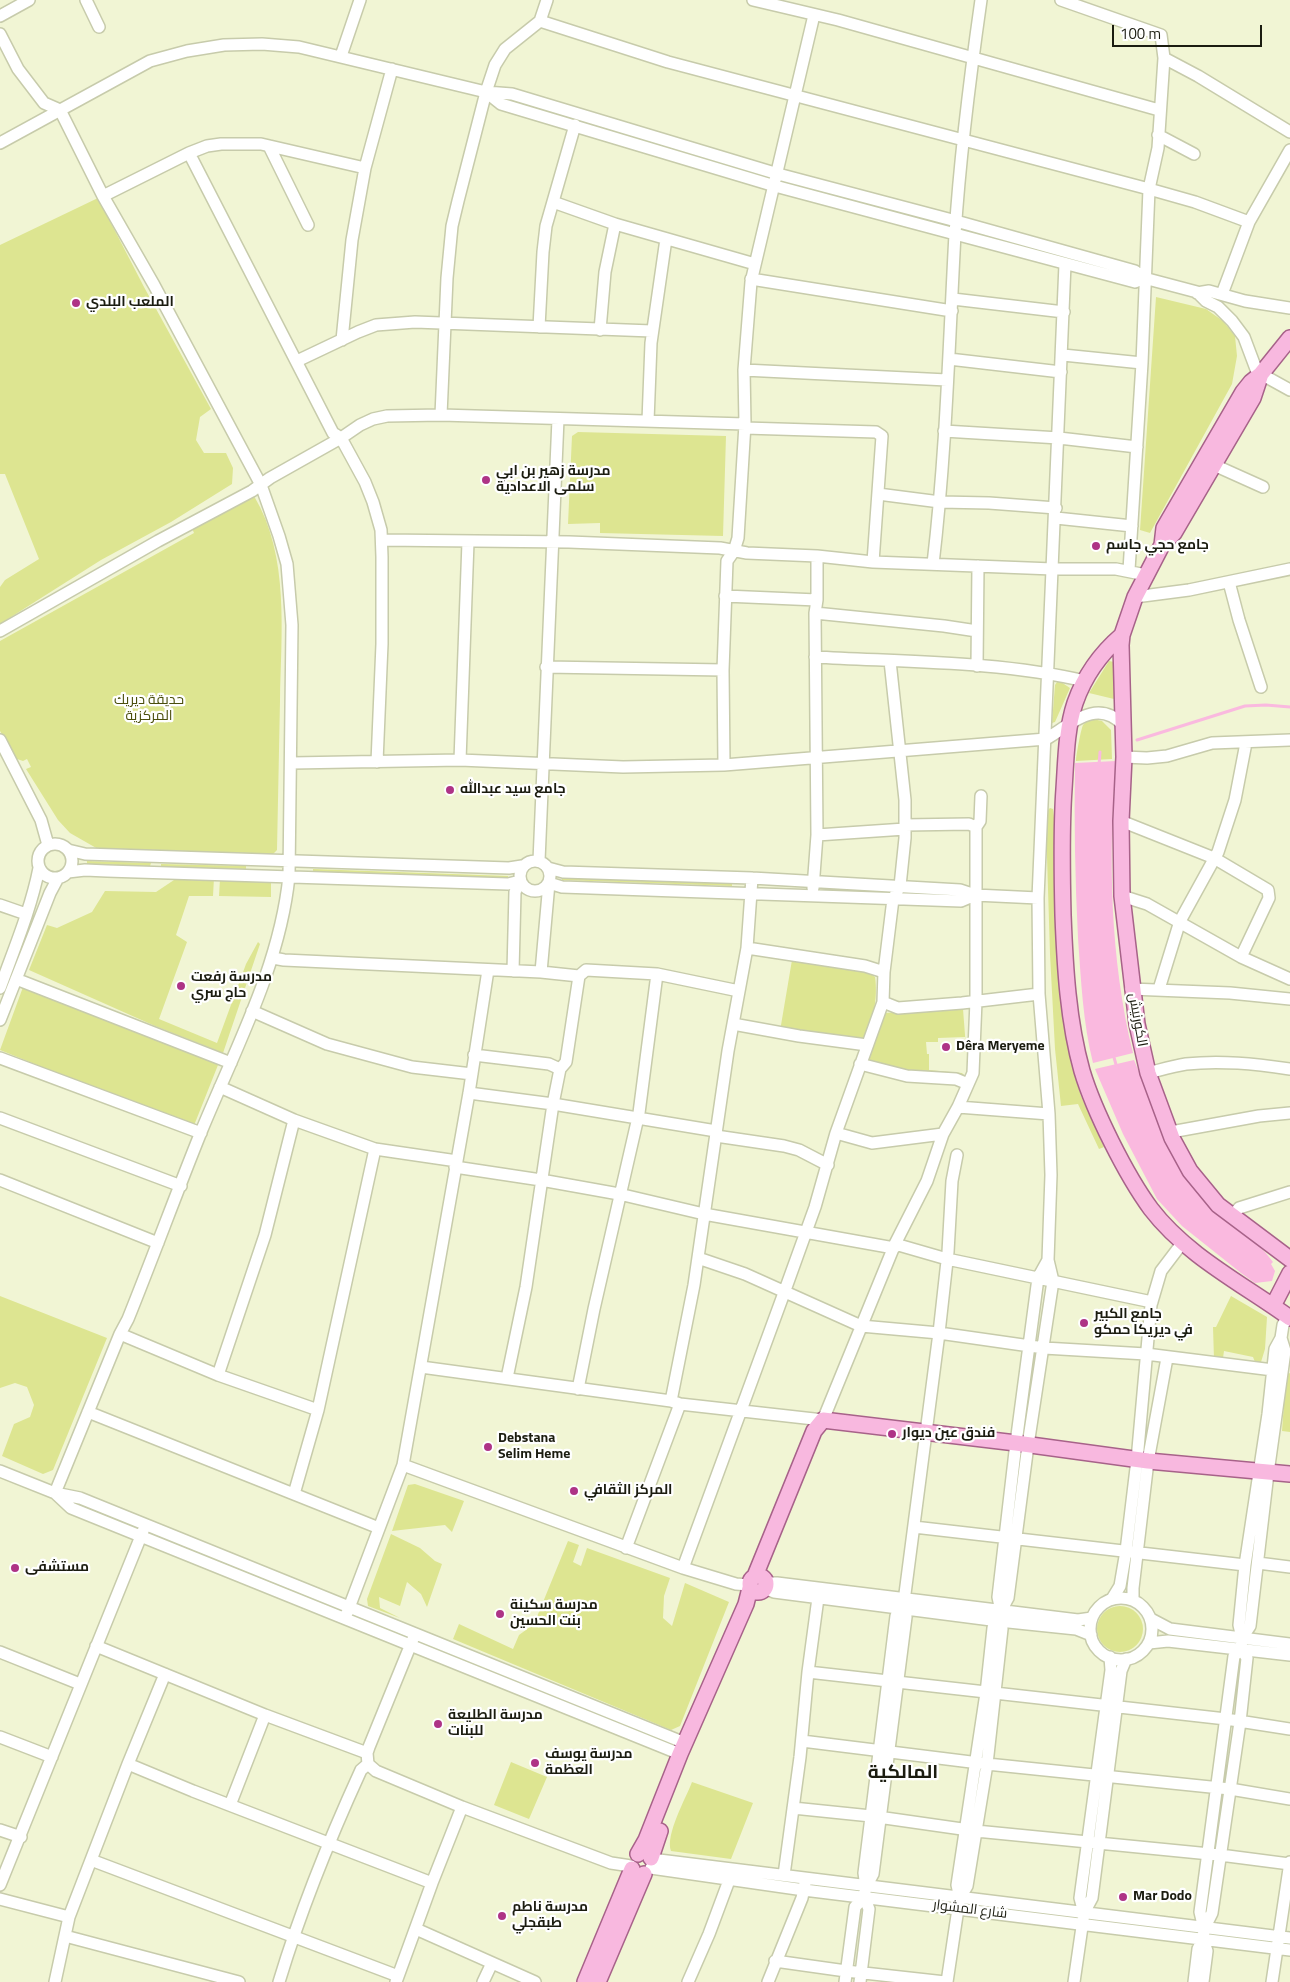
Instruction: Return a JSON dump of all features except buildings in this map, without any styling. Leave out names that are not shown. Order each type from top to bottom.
[{"type":"main road","points":[[1162,545],[1164,528],[1243,392],[1261,374],[1290,338]]},
{"type":"main road","points":[[1261,374],[1254,398],[1174,533],[1162,545],[1146,575],[1135,597],[1122,636],[1100,657],[1085,681],[1076,702],[1070,723],[1063,810],[1063,916],[1068,996],[1082,1069],[1098,1111],[1129,1174],[1150,1208],[1183,1242],[1274,1303],[1289,1317]]},
{"type":"main road","name":"الكورنيش","points":[[1122,636],[1124,757],[1121,821],[1122,896],[1136,1024],[1148,1073],[1170,1132],[1190,1171],[1218,1204],[1290,1259]]},
{"type":"main road","points":[[1274,1303],[1290,1273]]},
{"type":"main road","points":[[585,1982],[663,1823],[758,1585],[823,1435],[823,1420],[1143,1460],[1290,1474]]},
{"type":"main road","points":[[598,1982],[643,1864],[646,1840],[682,1749],[746,1604],[758,1585]]},
{"type":"street","points":[[0,16],[29,0]]},
{"type":"street","points":[[86,0],[99,27]]},
{"type":"street","points":[[341,56],[360,0]]},
{"type":"street","points":[[441,415],[452,226],[486,92],[495,65],[505,49],[540,21],[547,0]]},
{"type":"street","points":[[753,0],[973,58],[1159,110]]},
{"type":"street","points":[[933,564],[940,502],[956,221],[981,0]]},
{"type":"street","points":[[1061,0],[1161,35],[1164,58],[1159,110],[1158,148],[1149,188],[1142,363],[1129,570]]},
{"type":"street","points":[[724,765],[725,596],[727,561],[734,551],[738,538],[745,426],[744,370],[751,279],[814,15]]},
{"type":"street","points":[[540,21],[668,62],[1149,188],[1250,222]]},
{"type":"street","points":[[0,34],[18,69],[44,103],[60,110],[103,196],[159,293],[261,485],[287,564],[292,626],[292,763],[289,876],[286,902],[272,958],[128,1319],[120,1334],[55,1493]]},
{"type":"street","points":[[0,143],[150,61],[187,51],[224,46],[262,44],[299,47],[486,92],[512,94],[776,180],[956,221],[1136,271],[1144,278],[1197,293],[1209,291],[1245,301],[1290,308]]},
{"type":"street","points":[[1164,58],[1198,76],[1290,132]]},
{"type":"street","points":[[342,340],[352,240],[365,168],[392,69]]},
{"type":"street","points":[[486,92],[501,104],[776,180],[955,233],[1135,282],[1144,278]]},
{"type":"street","points":[[539,327],[546,226],[575,125]]},
{"type":"street","points":[[1158,135],[1194,154]]},
{"type":"street","points":[[103,196],[207,146],[221,144],[239,143],[269,146],[365,168]]},
{"type":"street","points":[[269,146],[308,225]]},
{"type":"street","points":[[1222,294],[1250,222],[1290,150]]},
{"type":"street","points":[[189,154],[333,434],[341,438],[367,488],[375,509],[382,540],[382,644],[377,762]]},
{"type":"street","points":[[553,202],[615,224],[755,264]]},
{"type":"street","points":[[600,330],[605,272],[615,224]]},
{"type":"street","points":[[648,421],[652,331],[666,239]]},
{"type":"street","points":[[1022,1444],[1044,1348],[1054,1281],[1048,1260],[1051,1175],[1050,1114],[1039,994],[1038,898],[1066,264]]},
{"type":"street","points":[[751,279],[952,305],[1064,312]]},
{"type":"street","points":[[1197,293],[1206,301],[1218,307],[1232,321],[1244,337],[1256,369],[1261,374],[1290,390]]},
{"type":"street","points":[[297,361],[376,325],[415,322],[652,331]]},
{"type":"street","points":[[1063,355],[1142,363]]},
{"type":"street","points":[[949,359],[1061,372]]},
{"type":"street","points":[[744,370],[947,380]]},
{"type":"street","points":[[0,632],[261,485],[360,425],[373,419],[387,416],[441,415],[648,421],[876,432],[882,436],[873,562]]},
{"type":"street","points":[[539,861],[558,419]]},
{"type":"street","points":[[944,431],[1059,438],[1136,448]]},
{"type":"street","points":[[1214,465],[1263,487]]},
{"type":"street","points":[[878,494],[940,502],[989,502],[1132,526]]},
{"type":"street","points":[[382,540],[569,542],[720,548],[747,554],[817,556],[873,562],[1129,570],[1146,575]]},
{"type":"street","points":[[460,760],[468,542]]},
{"type":"street","points":[[812,895],[818,836],[815,657],[817,556]]},
{"type":"street","points":[[977,666],[978,566]]},
{"type":"street","points":[[1135,597],[1166,594],[1290,570]]},
{"type":"street","points":[[1229,582],[1238,620],[1261,686]]},
{"type":"street","points":[[725,596],[817,600]]},
{"type":"street","points":[[815,613],[978,631]]},
{"type":"street","points":[[815,657],[977,666],[1049,673],[1085,681]]},
{"type":"street","points":[[683,1568],[743,1410],[806,1233],[828,1165],[836,1133],[883,1002],[884,972],[893,898],[900,886],[906,800],[890,661]]},
{"type":"street","points":[[546,667],[724,670]]},
{"type":"street","points":[[292,763],[460,760],[623,767],[724,765],[816,756],[1046,739],[1078,718],[1098,713],[1117,718],[1123,725]]},
{"type":"street","points":[[0,740],[41,820],[48,846]]},
{"type":"street","points":[[1124,757],[1147,758],[1167,756],[1212,743],[1290,740]]},
{"type":"street","points":[[1159,989],[1180,921],[1218,852],[1235,800],[1246,743]]},
{"type":"street","points":[[421,1367],[823,1420],[895,1246],[927,1180],[943,1134],[958,1107],[974,1066],[976,827],[980,821],[981,796]]},
{"type":"street","points":[[1121,821],[1214,858],[1266,888],[1269,898],[1241,957]]},
{"type":"street","points":[[818,836],[905,827],[969,824],[976,827]]},
{"type":"street","points":[[0,988],[36,885],[40,852],[48,846],[59,844],[68,850],[85,854],[288,862],[509,868],[522,866],[531,861],[539,861],[548,868],[563,872],[752,878],[900,886],[960,890],[975,895],[1038,898]]},
{"type":"street","points":[[0,1018],[50,893],[72,861],[68,850]]},
{"type":"street","points":[[155,872],[156,857]]},
{"type":"street","points":[[513,971],[515,892],[520,881],[522,866]]},
{"type":"street","points":[[39,868],[46,876],[63,875],[85,870],[508,884],[520,881]]},
{"type":"street","points":[[541,972],[550,873],[548,868]]},
{"type":"street","points":[[626,1548],[675,1402],[733,1024],[747,948],[752,878]]},
{"type":"street","points":[[520,881],[526,889],[531,891],[541,890],[548,883]]},
{"type":"street","points":[[548,883],[562,886],[961,900],[975,895]]},
{"type":"street","points":[[1122,896],[1147,904],[1241,957],[1290,979]]},
{"type":"street","points":[[0,905],[26,914]]},
{"type":"street","points":[[747,948],[865,966],[884,972]]},
{"type":"street","points":[[272,958],[541,972],[579,976]]},
{"type":"street","points":[[347,1613],[403,1465],[469,1093],[488,970]]},
{"type":"street","points":[[507,1378],[526,1287],[553,1104],[560,1069],[566,1062],[579,976],[586,970],[657,974],[739,991]]},
{"type":"street","points":[[578,1389],[619,1194],[638,1119],[657,974]]},
{"type":"street","points":[[16,979],[231,1063]]},
{"type":"street","points":[[1131,989],[1230,993],[1290,999]]},
{"type":"street","points":[[883,1002],[898,1008],[1039,994]]},
{"type":"street","points":[[252,1011],[336,1046],[412,1067],[472,1074]]},
{"type":"street","points":[[733,1024],[799,1036],[867,1045]]},
{"type":"street","points":[[474,1055],[549,1064],[560,1069]]},
{"type":"street","points":[[0,1058],[201,1134]]},
{"type":"street","points":[[1148,1073],[1184,1064],[1242,1062],[1290,1069]]},
{"type":"street","points":[[860,1064],[907,1076],[956,1079],[968,1084]]},
{"type":"street","points":[[220,1087],[294,1120],[375,1149],[619,1194],[704,1214],[806,1233],[895,1246],[947,1259],[1152,1302]]},
{"type":"street","points":[[469,1093],[553,1104],[784,1146],[798,1150],[828,1165]]},
{"type":"street","points":[[958,1107],[1050,1114]]},
{"type":"street","points":[[1170,1132],[1260,1116],[1290,1113]]},
{"type":"street","points":[[0,1118],[181,1186]]},
{"type":"street","points":[[218,1374],[265,1235],[294,1120]]},
{"type":"street","points":[[836,1133],[872,1143],[943,1134]]},
{"type":"street","points":[[294,1494],[318,1410],[375,1149]]},
{"type":"street","points":[[860,1977],[869,1909],[865,1892],[864,1873],[876,1817],[894,1683],[896,1616],[903,1604],[914,1527],[939,1334],[947,1259],[952,1181],[957,1155]]},
{"type":"street","points":[[0,1180],[158,1244]]},
{"type":"street","points":[[1232,1216],[1239,1208],[1290,1192]]},
{"type":"street","points":[[1143,1460],[1146,1354],[1152,1302],[1160,1271],[1183,1242]]},
{"type":"street","points":[[698,1258],[745,1274],[861,1326],[1044,1348],[1146,1354],[1273,1370]]},
{"type":"street","points":[[775,1960],[846,1977],[946,1982],[959,1903],[957,1885],[987,1764],[993,1628],[1000,1616],[998,1597],[1011,1539],[1038,1278],[1048,1260]]},
{"type":"street","points":[[1204,1982],[1207,1951],[1200,1912],[1234,1656],[1250,1626],[1258,1563],[1263,1472],[1275,1349],[1281,1338],[1283,1325],[1289,1317]]},
{"type":"street","points":[[120,1334],[218,1374],[318,1410]]},
{"type":"street","points":[[1194,1982],[1198,1949],[1212,1913],[1240,1722],[1247,1658],[1238,1625],[1245,1565],[1285,1351],[1281,1338]]},
{"type":"street","points":[[1112,1599],[1120,1586],[1131,1552],[1143,1460],[1166,1358]]},
{"type":"street","points":[[88,1412],[379,1528]]},
{"type":"street","points":[[403,1465],[626,1548],[736,1584],[758,1585],[777,1582],[903,1604],[1000,1616],[1076,1629],[1091,1635]]},
{"type":"street","points":[[0,1472],[55,1493],[80,1498],[145,1524],[347,1613],[410,1645],[682,1749]]},
{"type":"street","points":[[55,1493],[72,1508],[141,1536],[347,1613],[415,1634],[682,1749]]},
{"type":"street","points":[[0,1885],[21,1837],[145,1524]]},
{"type":"street","points":[[914,1527],[1245,1565]]},
{"type":"street","points":[[1131,1552],[1133,1600]]},
{"type":"street","points":[[1258,1563],[1290,1567]]},
{"type":"street","points":[[758,1585],[774,1592],[818,1598],[903,1604]]},
{"type":"street","points":[[784,1875],[802,1741],[808,1672],[818,1598]]},
{"type":"street","points":[[1124,1598],[1133,1600],[1145,1608],[1151,1619],[1152,1636],[1143,1651],[1135,1656],[1126,1659],[1110,1657],[1101,1652],[1095,1644],[1091,1635],[1092,1618],[1100,1606],[1112,1599],[1124,1598]]},
{"type":"street","points":[[1000,1616],[1078,1620],[1092,1618]]},
{"type":"street","points":[[1151,1619],[1170,1629],[1290,1655]]},
{"type":"street","points":[[279,1982],[293,1937],[328,1843],[367,1758],[415,1634]]},
{"type":"street","points":[[1149,1643],[1168,1641],[1290,1644]]},
{"type":"street","name":"شارع المشوار","points":[[96,1646],[367,1758],[376,1771],[462,1807],[611,1863],[643,1864],[731,1874],[1204,1934],[1282,1941],[1290,1950]]},
{"type":"street","points":[[0,1652],[80,1684]]},
{"type":"street","points":[[1074,1982],[1083,1918],[1092,1898],[1108,1776],[1111,1706],[1110,1657]]},
{"type":"street","points":[[1083,1918],[1080,1898],[1096,1774],[1111,1706],[1126,1659]]},
{"type":"street","points":[[808,1672],[1111,1706],[1290,1729]]},
{"type":"street","points":[[55,1982],[69,1917],[165,1674]]},
{"type":"street","points":[[971,1830],[975,1761],[991,1694]]},
{"type":"street","points":[[230,1805],[265,1715]]},
{"type":"street","points":[[0,1737],[52,1757]]},
{"type":"street","points":[[802,1741],[987,1764],[1230,1789],[1290,1799]]},
{"type":"street","points":[[128,1764],[432,1883]]},
{"type":"street","points":[[90,1860],[293,1937],[397,1979],[462,1807]]},
{"type":"street","points":[[793,1808],[971,1830],[1220,1855],[1290,1864],[1282,1941],[1272,1982]]},
{"type":"street","points":[[0,1830],[21,1837]]},
{"type":"street","points":[[688,1982],[731,1874]]},
{"type":"street","name":"شارع المشوار","points":[[731,1874],[784,1875],[805,1884]]},
{"type":"street","points":[[768,1982],[805,1884]]},
{"type":"street","points":[[846,1977],[855,1907],[865,1892]]},
{"type":"street","points":[[0,1899],[69,1917]]},
{"type":"street","points":[[416,1929],[535,1982]]},
{"type":"street","points":[[65,1936],[239,1982]]},
{"type":"street","points":[[483,1982],[492,1963]]},
{"type":"green space","name":"الملعب البلدي","points":[[98,198],[211,409],[200,417],[196,440],[204,453],[226,453],[233,468],[232,484],[171,522],[101,560],[0,624],[0,587],[5,580],[39,559],[5,474],[0,474],[0,245]]},
{"type":"green space","points":[[1156,297],[1206,309],[1223,321],[1235,336],[1237,356],[1232,384],[1150,533],[1140,530]]},
{"type":"green space","points":[[578,432],[726,436],[723,536],[600,533],[600,523],[568,524],[572,436]]},
{"type":"green space","name":"حديقة ديريك المركزية","points":[[254,496],[265,519],[273,544],[281,596],[277,850],[270,857],[98,849],[70,833],[58,820],[26,769],[31,767],[27,759],[23,761],[17,759],[0,731],[0,641],[194,533],[192,528]]},
{"type":"green space","points":[[1109,661],[1114,662],[1114,699],[1089,693]]},
{"type":"green space","points":[[1057,682],[1061,682],[1070,688],[1055,722],[1052,723],[1055,685]]},
{"type":"green space","points":[[1093,719],[1102,721],[1111,730],[1112,759],[1076,761],[1083,725]]},
{"type":"green space","points":[[1050,808],[1053,809],[1054,817],[1056,921],[1061,1000],[1071,1063],[1081,1096],[1104,1147],[1099,1149],[1078,1104],[1061,1106],[1055,1049],[1050,954],[1046,824],[1047,811]]},
{"type":"green space","points":[[87,861],[151,863],[150,866],[87,864]]},
{"type":"green space","points":[[161,864],[246,866],[246,869],[161,867]]},
{"type":"green space","points":[[313,869],[508,876],[508,879],[313,872]]},
{"type":"green space","points":[[562,877],[732,883],[732,886],[562,880]]},
{"type":"green space","points":[[177,878],[214,878],[213,896],[189,896],[176,935],[187,942],[159,1019],[217,1043],[246,964],[258,942],[260,944],[223,1053],[155,1026],[29,970],[47,925],[57,928],[92,912],[105,891],[156,892]]},
{"type":"green space","points":[[220,879],[271,881],[271,897],[219,896]]},
{"type":"green space","points":[[792,960],[865,970],[875,977],[876,993],[872,1020],[865,1036],[860,1041],[780,1031]]},
{"type":"green space","points":[[23,987],[194,1051],[218,1065],[193,1128],[0,1050]]},
{"type":"green space","points":[[963,1009],[967,1061],[965,1037],[938,1038],[938,1042],[926,1042],[927,1054],[929,1054],[929,1070],[962,1073],[966,1077],[910,1074],[868,1064],[884,1013]]},
{"type":"green space","points":[[0,1296],[107,1338],[53,1470],[43,1474],[2,1456],[14,1424],[30,1417],[34,1405],[27,1387],[15,1383],[0,1388]]},
{"type":"green space","points":[[1231,1296],[1267,1317],[1265,1349],[1261,1362],[1255,1362],[1253,1357],[1224,1351],[1223,1358],[1214,1359],[1213,1327],[1216,1327]]},
{"type":"green space","points":[[1290,1373],[1290,1432],[1282,1431],[1286,1374]]},
{"type":"green space","points":[[415,1484],[464,1501],[452,1532],[445,1525],[392,1531],[408,1485]]},
{"type":"green space","points":[[156,1533],[325,1602],[324,1605],[155,1536]]},
{"type":"green space","points":[[391,1534],[420,1548],[435,1561],[442,1564],[427,1607],[421,1594],[407,1582],[400,1606],[379,1597],[380,1608],[400,1618],[368,1606],[367,1599]]},
{"type":"green space","points":[[568,1541],[579,1545],[573,1562],[581,1566],[587,1548],[670,1578],[664,1596],[663,1618],[672,1626],[685,1583],[729,1602],[680,1726],[671,1730],[453,1639],[459,1624],[513,1649],[519,1635],[534,1624]]},
{"type":"green space","points":[[1120,1606],[1133,1610],[1139,1616],[1143,1629],[1139,1642],[1133,1648],[1120,1652],[1107,1648],[1101,1642],[1097,1629],[1101,1616],[1107,1610]]},
{"type":"green space","points":[[430,1644],[661,1738],[660,1742],[428,1647]]},
{"type":"green space","points":[[511,1762],[547,1777],[529,1819],[494,1805]]},
{"type":"green space","points":[[692,1782],[753,1803],[731,1859],[671,1851],[670,1844],[673,1826]]},
{"type":"shaded area","points":[[1116,761],[1112,834],[1115,944],[1125,1017],[1133,1053],[1093,1063],[1081,985],[1078,938],[1075,851],[1075,763]]},
{"type":"shaded area","points":[[1134,1060],[1176,1159],[1273,1262],[1271,1264],[1275,1271],[1272,1281],[1255,1283],[1182,1226],[1157,1199],[1123,1134],[1095,1069]]},
{"type":"waterway","points":[[1137,740],[1245,706],[1290,707]]},
{"type":"waterway","points":[[1099,765],[1100,752]]},
{"type":"waterway","points":[[1113,1054],[1117,1068]]},
{"type":"place","name":"الملعب البلدي","points":[[76,303]]},
{"type":"place","name":"مدرسة زهير بن ابي سلمى الاعدادية","points":[[486,480]]},
{"type":"place","name":"جامع حجي جاسم","points":[[1096,546]]},
{"type":"place","name":"جامع سيد عبدالله","points":[[450,790]]},
{"type":"place","name":"مدرسة رفعت حاج سري","points":[[181,986]]},
{"type":"place","name":"Dêra Meryeme","points":[[946,1047]]},
{"type":"place","name":"جامع الكبير في ديريكا حمكو","points":[[1084,1323]]},
{"type":"place","name":"فندق عين ديوار","points":[[892,1434]]},
{"type":"place","name":"Debstana Selim Heme","points":[[488,1447]]},
{"type":"place","name":"المركز الثقافي","points":[[574,1491]]},
{"type":"place","name":"مستشفى","points":[[15,1568]]},
{"type":"place","name":"مدرسة سكينة بنت الحسين","points":[[500,1614]]},
{"type":"place","name":"مدرسة الطليعة للبنات","points":[[438,1724]]},
{"type":"place","name":"مدرسة يوسف العظمة","points":[[535,1763]]},
{"type":"place","name":"Mar Dodo","points":[[1123,1897]]},
{"type":"place","name":"مدرسة ناطم طبقجلي","points":[[502,1916]]},
{"type":"district","name":"المالكية","points":[[903,1773]]}]
